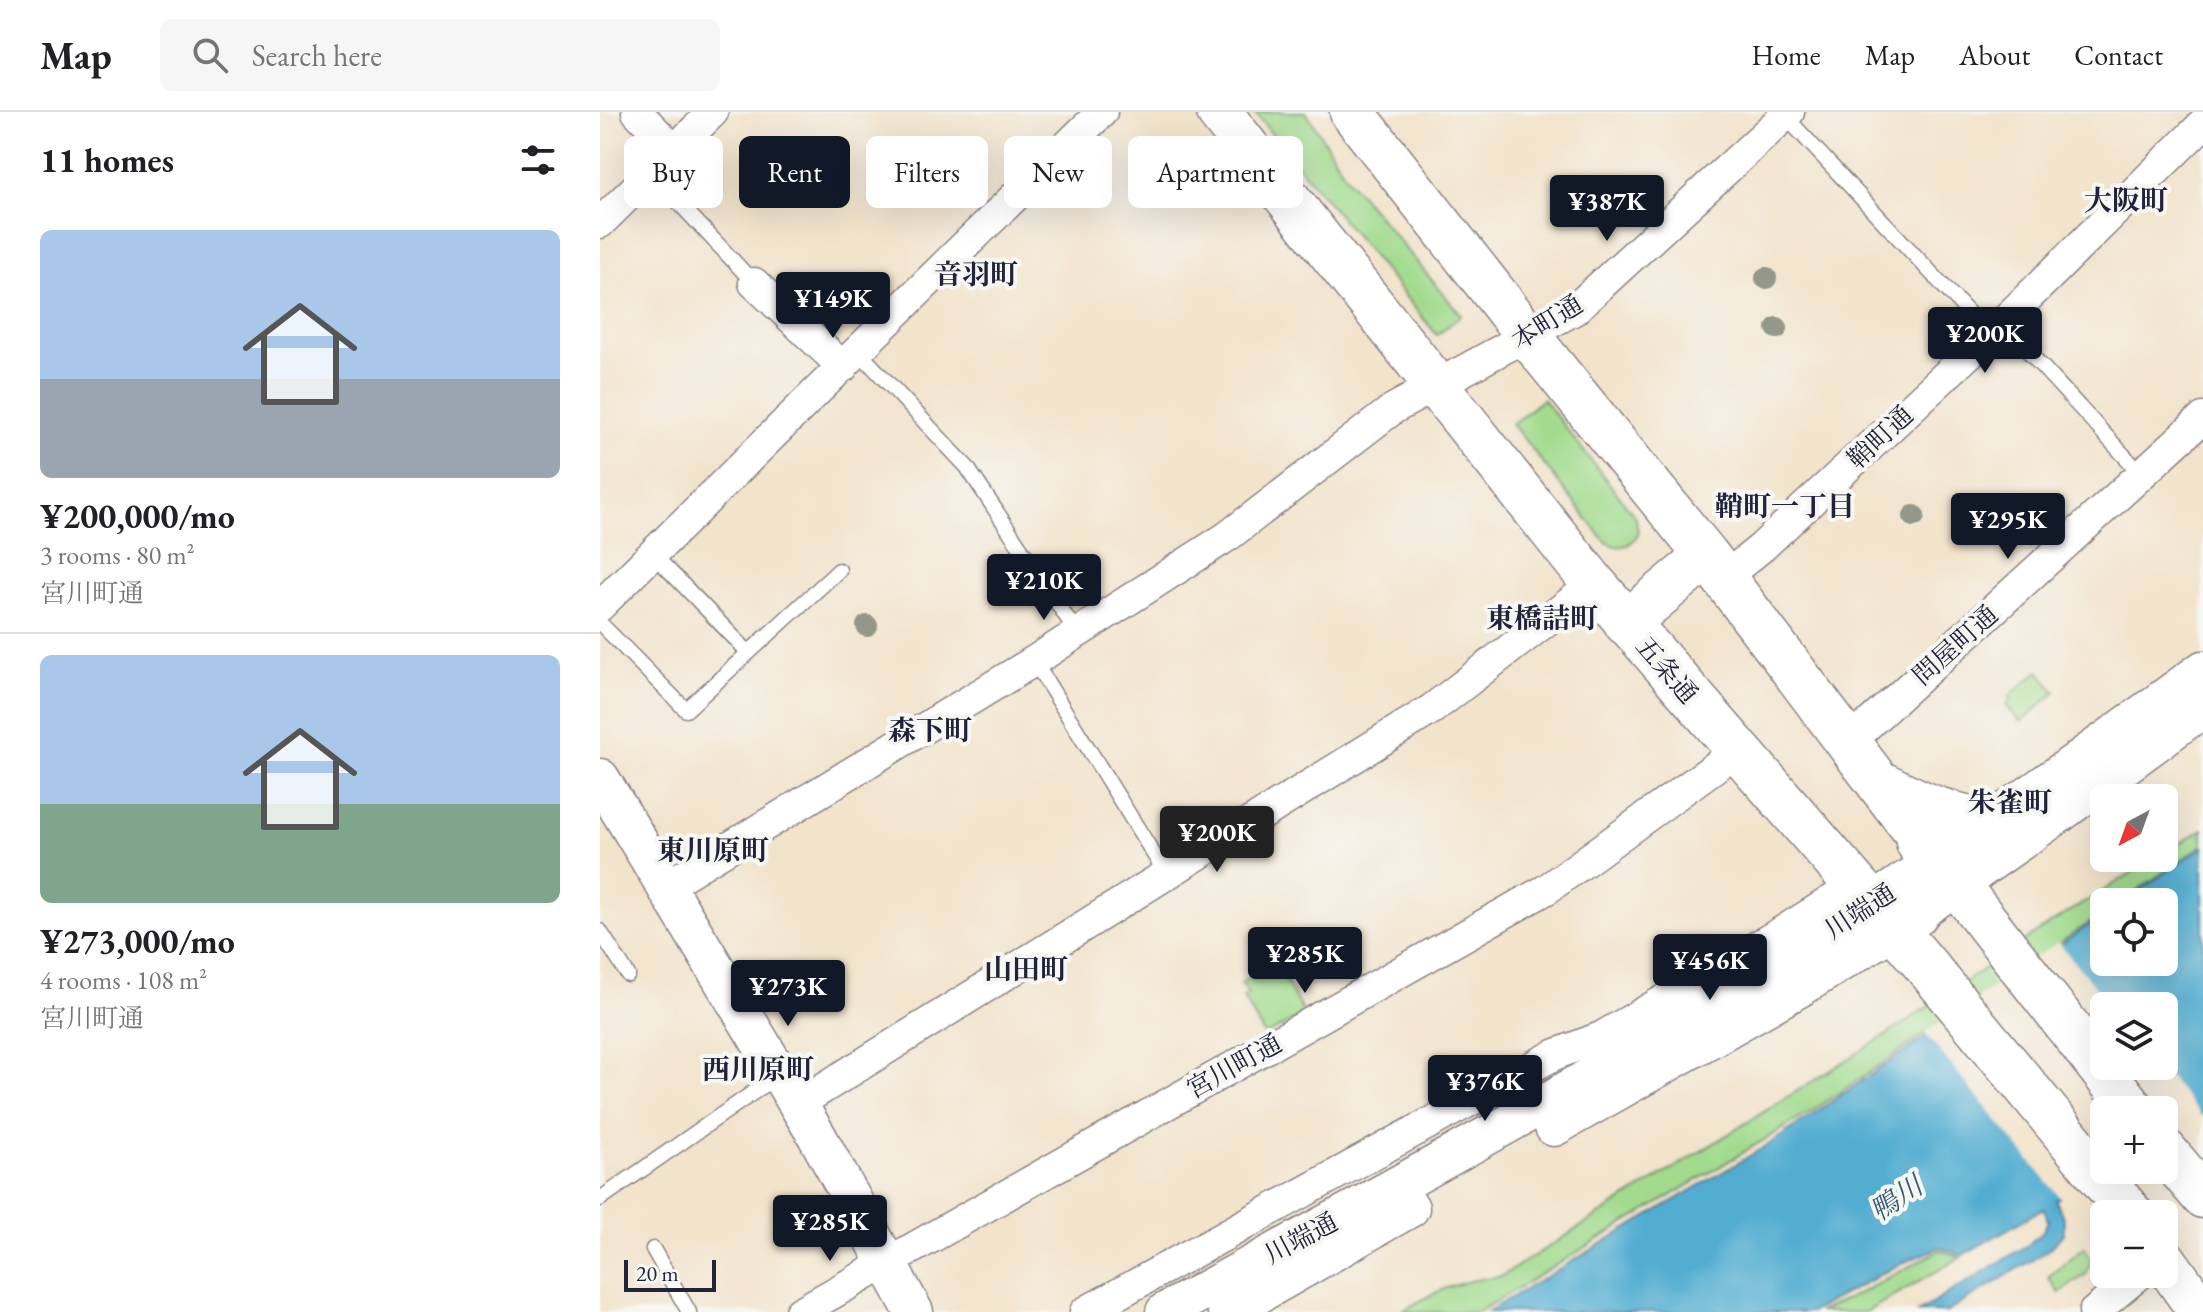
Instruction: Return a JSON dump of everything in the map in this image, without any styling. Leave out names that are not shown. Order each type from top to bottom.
[{"type":"highway","name":"五条通","points":[[1219,112],[1626,623],[1737,751],[1884,908],[1932,972],[2119,1200]]},
{"type":"highway","points":[[1352,112],[1528,336],[1716,567],[1942,870],[1993,930],[2122,1096]]},
{"type":"highway","points":[[1626,623],[1716,567]]},
{"type":"highway","points":[[1878,782],[1926,806],[1961,818],[1994,821]]},
{"type":"highway","points":[[1884,908],[1931,892],[1935,875],[1942,870]]},
{"type":"highway","points":[[2178,1280],[2201,1312]]},
{"type":"street","points":[[637,112],[660,136]]},
{"type":"street","points":[[688,136],[713,112]]},
{"type":"street","points":[[600,606],[1102,112]]},
{"type":"street","name":"本町通","points":[[666,886],[1034,661],[1228,536],[1393,409],[1574,310],[1787,114]]},
{"type":"street","name":"鞘町通","points":[[1716,567],[1762,547],[1996,329],[2203,124]]},
{"type":"street","points":[[600,223],[624,199]]},
{"type":"street","points":[[754,283],[851,360]]},
{"type":"street","name":"問屋町通","points":[[1849,742],[2203,418]]},
{"type":"street","points":[[789,1089],[1166,874],[1432,709],[1594,584]]},
{"type":"street","points":[[1942,870],[1994,821],[2203,670]]},
{"type":"street","points":[[1942,870],[2203,708]]},
{"type":"street","name":"宮川町通","points":[[800,1312],[1547,889],[1737,751]]},
{"type":"street","points":[[600,778],[789,1089],[914,1312]]},
{"type":"street","points":[[1085,1312],[1554,1055],[1601,1037],[1778,934],[1884,908]]},
{"type":"street","name":"川端通","points":[[1165,1312],[1427,1170],[1884,908]]},
{"type":"street","name":"川端通","points":[[1227,1312],[1799,988],[1884,908]]},
{"type":"street","points":[[2094,1312],[2123,1288]]},
{"type":"lane","points":[[1787,114],[2142,476]]},
{"type":"lane","points":[[684,208],[754,283]]},
{"type":"lane","points":[[851,360],[967,467],[1077,633]]},
{"type":"lane","points":[[653,554],[748,652]]},
{"type":"lane","points":[[600,623],[686,710],[839,570]]},
{"type":"lane","points":[[1034,661],[1166,874]]},
{"type":"lane","points":[[600,931],[628,975]]},
{"type":"lane","points":[[600,1199],[789,1089]]},
{"type":"lane","points":[[653,1249],[689,1312]]},
{"type":"green space","points":[[1254,112],[1306,112],[1349,181],[1461,315],[1437,335],[1303,172],[1303,136],[1274,136]]},
{"type":"green space","points":[[1543,399],[1636,518],[1638,534],[1627,545],[1619,546],[1605,541],[1512,424]]},
{"type":"green space","points":[[2039,671],[2056,692],[2021,722],[2006,705],[2012,700],[2009,696]]},
{"type":"green space","points":[[2203,829],[2203,845],[2178,862],[2178,844]]},
{"type":"green space","points":[[2133,872],[2164,872],[2140,888],[2108,888]]},
{"type":"green space","points":[[2090,899],[2090,922],[1812,1111],[1478,1312],[1401,1312],[1449,1287],[1502,1276],[1885,1036]]},
{"type":"green space","points":[[1276,963],[1304,1014],[1265,1036],[1243,997],[1248,994],[1241,983]]},
{"type":"green space","points":[[2084,1247],[2090,1258],[2086,1274],[2059,1293],[2048,1277]]},
{"type":"green space","points":[[1940,1250],[1961,1257],[1866,1312],[1818,1312],[1856,1295]]},
{"type":"water","name":"鴨川","points":[[2203,847],[2203,1114],[2178,1129],[2178,1096],[2090,1096],[2090,1180],[2056,1200],[2064,1220],[2064,1233],[2047,1251],[1947,1312],[1918,1312],[2029,1244],[2043,1231],[2048,1221],[2044,1208],[1963,1255],[1940,1247],[1898,1265],[1811,1312],[1487,1312],[1771,1143],[2090,925],[2090,976],[2178,976],[2178,888],[2143,888],[2167,872],[2178,872],[2178,864]]},
{"type":"pier","points":[[2058,942],[2099,992],[2090,992],[2090,1080],[2172,1080],[2203,1118],[2178,1133],[2178,1096],[2090,1096],[2092,1184],[2063,1201],[1925,1033]]},
{"type":"district","name":"大阪町","points":[[2126,200]]},
{"type":"district","name":"音羽町","points":[[976,274]]},
{"type":"district","name":"鞘町一丁目","points":[[1785,506]]},
{"type":"district","name":"東橋詰町","points":[[1542,618]]},
{"type":"district","name":"森下町","points":[[930,730]]},
{"type":"district","name":"朱雀町","points":[[2010,802]]},
{"type":"district","name":"東川原町","points":[[713,850]]},
{"type":"district","name":"山田町","points":[[1026,969]]},
{"type":"district","name":"西川原町","points":[[758,1069]]}]
